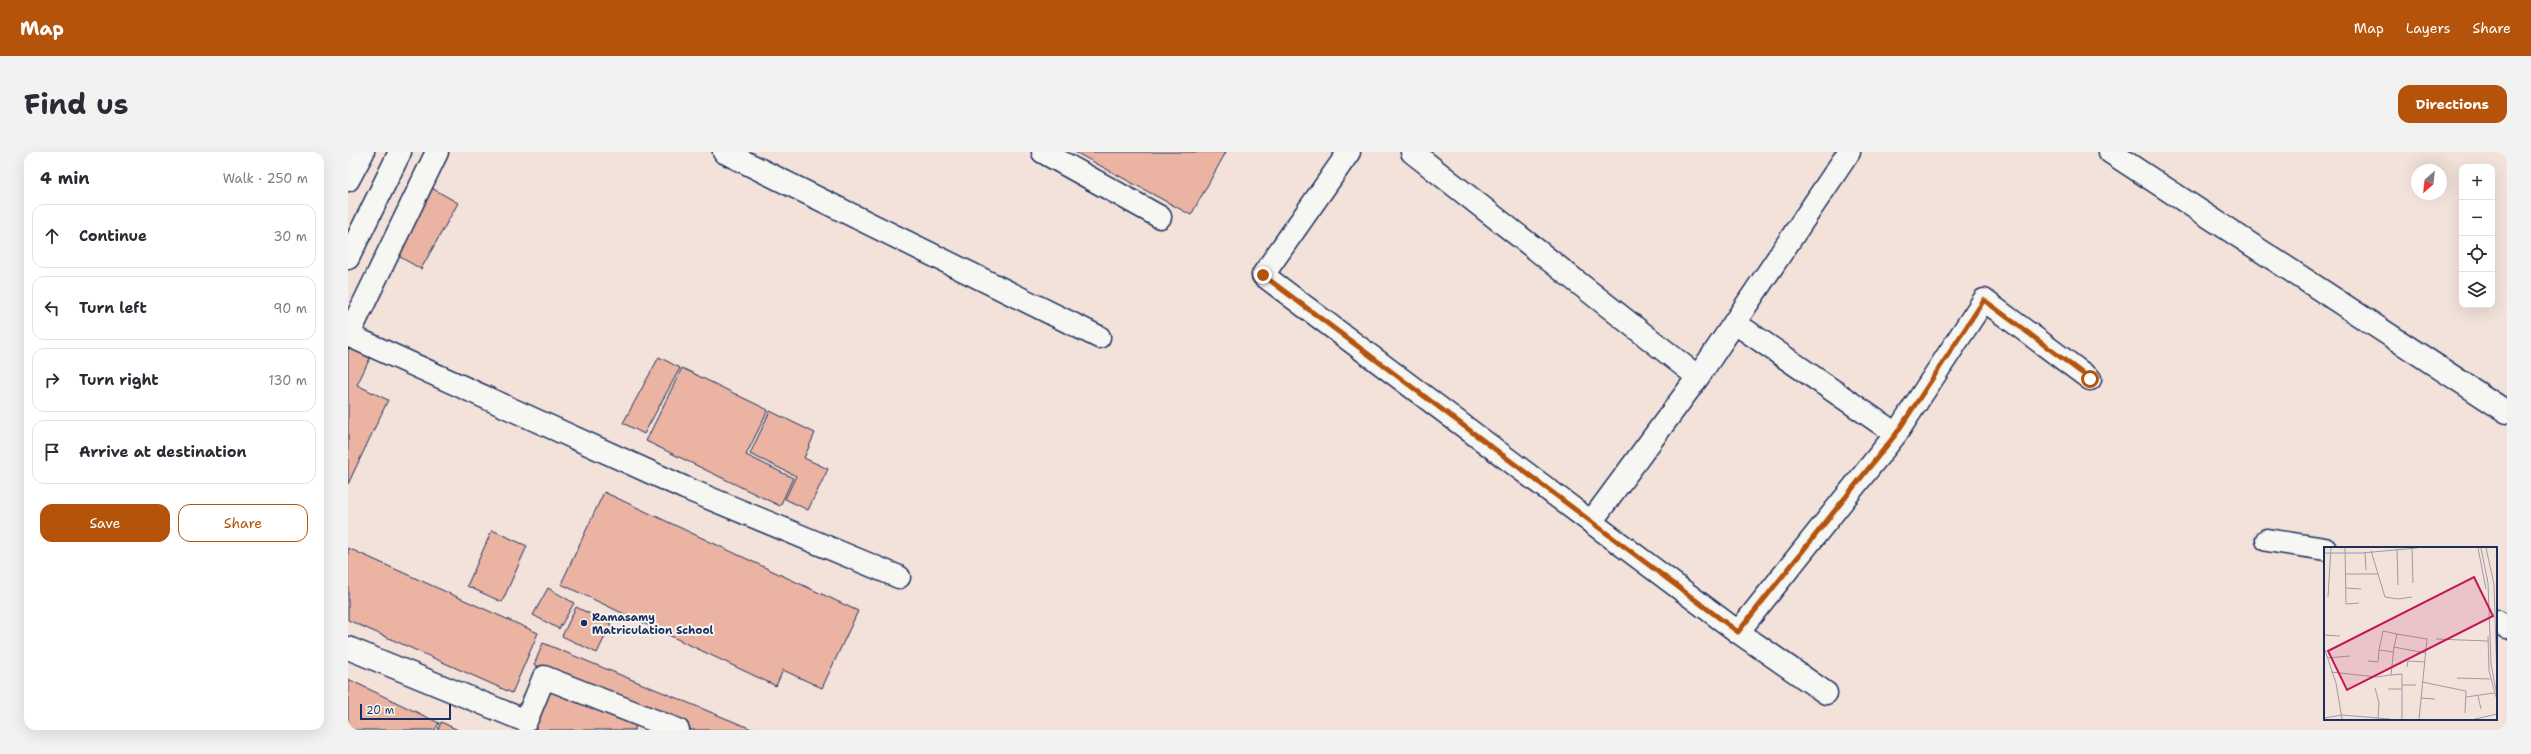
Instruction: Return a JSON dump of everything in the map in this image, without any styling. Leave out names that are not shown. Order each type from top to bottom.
[{"type":"main road","points":[[348,180],[363,152]]},
{"type":"main road","points":[[348,258],[400,152]]},
{"type":"main road","points":[[437,152],[348,335],[685,488],[899,577]]},
{"type":"main road","points":[[724,152],[1098,337]]},
{"type":"main road","points":[[1043,152],[1160,217]]},
{"type":"main road","points":[[1349,152],[1263,275],[1738,632],[1826,693]]},
{"type":"main road","points":[[1412,152],[1698,377]]},
{"type":"main road","points":[[1591,522],[1698,377],[1849,152]]},
{"type":"main road","points":[[2110,152],[2507,412]]},
{"type":"main road","points":[[1738,632],[1896,434],[1984,300],[2090,379]]},
{"type":"main road","points":[[1735,323],[1896,434]]},
{"type":"main road","points":[[2267,540],[2324,549]]},
{"type":"main road","points":[[2497,622],[2507,627]]},
{"type":"main road","points":[[348,648],[526,722],[544,677],[678,730]]},
{"type":"building","points":[[1075,152],[1226,152],[1191,215]]},
{"type":"building","points":[[430,187],[458,203],[421,269],[393,253]]},
{"type":"building","points":[[348,342],[374,350],[357,385],[388,400],[348,484]]},
{"type":"building","points":[[659,357],[680,368],[644,434],[623,423]]},
{"type":"building","points":[[682,368],[768,410],[746,455],[793,478],[780,506],[646,441]]},
{"type":"building","points":[[770,411],[815,433],[804,458],[828,469],[808,510],[785,499],[796,476],[750,454]]},
{"type":"building","points":[[604,492],[858,611],[822,688],[783,670],[776,686],[561,584]]},
{"type":"building","points":[[492,530],[527,546],[502,602],[467,586]]},
{"type":"building","points":[[348,548],[538,633],[512,693],[348,620]]},
{"type":"building","points":[[548,588],[574,603],[559,629],[533,615]]},
{"type":"building","points":[[576,607],[611,624],[597,653],[562,636]]},
{"type":"building","points":[[543,643],[754,730],[692,730],[534,665]]},
{"type":"building","points":[[348,679],[439,723],[435,730],[348,730]]},
{"type":"building","points":[[548,685],[637,724],[634,730],[529,730]]},
{"type":"building","points":[[441,722],[458,730],[438,730]]},
{"type":"place","name":"Ramasamy Matriculation School","points":[[584,623]]},
{"type":"route","points":[[1263,275],[1738,632],[1896,434],[1984,300],[2090,379]]}]
